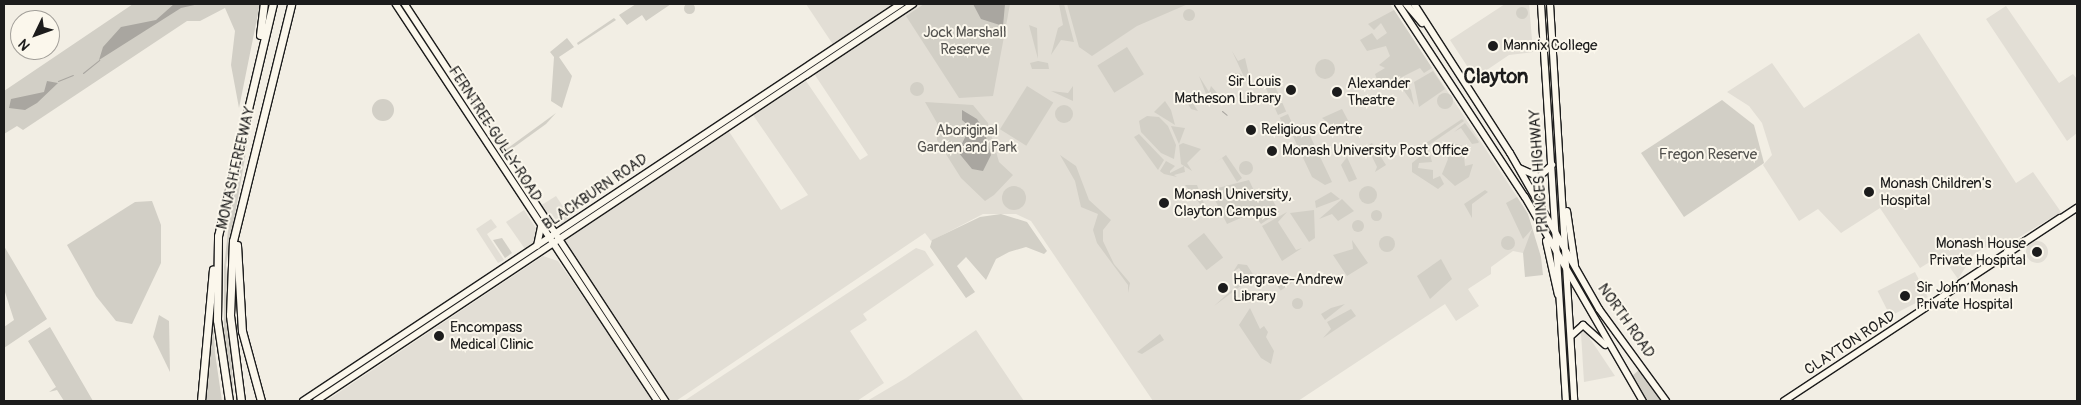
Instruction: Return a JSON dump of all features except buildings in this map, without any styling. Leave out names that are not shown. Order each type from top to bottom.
[{"type":"highway","points":[[258,61],[264,4]]},
{"type":"highway","name":"MONASH FREEWAY","points":[[229,401],[217,320],[218,236],[273,4]]},
{"type":"highway","name":"MONASH FREEWAY","points":[[241,401],[230,308],[238,212],[291,4]]},
{"type":"highway","points":[[1398,4],[1544,231],[1561,306],[1566,401]]},
{"type":"highway","points":[[1406,4],[1438,42]]},
{"type":"highway","points":[[1414,4],[1438,42]]},
{"type":"highway","name":"PRINCES HIGHWAY","points":[[1541,4],[1561,306]]},
{"type":"highway","name":"PRINCES HIGHWAY","points":[[1550,4],[1560,164],[1565,208],[1574,401]]},
{"type":"highway","name":"NORTH ROAD","points":[[1438,42],[1519,168],[1575,267],[1666,401]]},
{"type":"highway","points":[[1519,168],[1540,176],[1551,165],[1560,164]]},
{"type":"highway","points":[[1565,208],[1573,227],[1575,267]]},
{"type":"highway","points":[[238,212],[240,317],[261,401]]},
{"type":"highway","name":"NORTH ROAD","points":[[1544,231],[1611,352],[1643,401]]},
{"type":"highway","points":[[201,401],[218,236]]},
{"type":"highway","points":[[1572,335],[1584,325],[1611,352]]},
{"type":"highway","points":[[256,386],[268,401]]},
{"type":"main road","name":"FERNTREE GULLY ROAD","points":[[396,4],[548,239],[658,401]]},
{"type":"main road","name":"FERNTREE GULLY ROAD","points":[[405,4],[546,222],[666,401]]},
{"type":"main road","name":"BLACKBURN ROAD","points":[[303,401],[901,4]]},
{"type":"main road","name":"BLACKBURN ROAD","points":[[317,401],[913,4]]},
{"type":"main road","name":"CLAYTON ROAD","points":[[1784,401],[2077,208]]},
{"type":"main road","points":[[546,222],[564,228]]},
{"type":"main road","points":[[537,246],[541,227]]},
{"type":"main road","points":[[542,252],[561,258]]},
{"type":"main road","points":[[446,307],[450,313]]},
{"type":"main road","points":[[314,394],[317,401]]},
{"type":"shaded area","points":[[174,4],[199,4],[181,8],[99,60],[103,47],[121,27],[156,20]]},
{"type":"shaded area","name":"Monash University, Clayton Campus","points":[[806,4],[1390,4],[1525,209],[1532,227],[1528,248],[1523,253],[1513,251],[1491,267],[1491,274],[1468,289],[1479,306],[1456,321],[1445,304],[1298,401],[1153,401],[1031,221],[1016,214],[983,214],[931,241],[925,233],[676,401],[669,401],[561,241],[728,130],[781,210],[808,195],[753,115],[806,81],[860,160],[868,155],[813,72],[840,55]]},
{"type":"shaded area","points":[[973,4],[1005,4],[1003,26],[981,19]]},
{"type":"shaded area","name":"Mannix College","points":[[1505,4],[1529,4],[1533,52],[1509,55],[1475,78],[1450,40]]},
{"type":"shaded area","points":[[2006,6],[2059,83],[2073,74],[2077,79],[2077,133],[2067,141],[1986,19]]},
{"type":"shaded area","points":[[1919,33],[2016,183],[2033,172],[2061,212],[2001,248],[1988,246],[1974,254],[1958,279],[1941,255],[1920,268],[1880,208],[1841,233],[1818,209],[1799,221],[1763,165],[1772,155],[1762,123],[1749,106],[1727,92],[1772,63],[1804,108]]},
{"type":"shaded area","points":[[47,81],[58,83],[37,103],[25,110],[9,108],[11,99],[44,92]]},
{"type":"shaded area","points":[[962,110],[977,119],[984,130],[991,155],[983,171],[972,169],[958,152],[970,127],[962,120]]},
{"type":"shaded area","points":[[556,196],[572,220],[562,226],[552,223],[540,206]]},
{"type":"shaded area","points":[[524,210],[537,230],[535,242],[525,249],[506,222]]},
{"type":"shaded area","points":[[491,219],[497,227],[487,234],[504,260],[498,263],[476,229]]},
{"type":"shaded area","name":"Monash House Private Hospital","points":[[2037,241],[2045,244],[2048,252],[2045,260],[2037,263],[2029,260],[2026,252],[2029,244]]},
{"type":"shaded area","points":[[916,248],[925,251],[934,265],[863,314],[867,320],[850,331],[884,383],[857,401],[684,401]]},
{"type":"shaded area","points":[[543,256],[558,261],[656,401],[326,401]]},
{"type":"shaded area","name":"Sir John Monash Private Hospital","points":[[1915,272],[1928,297],[1890,316],[1878,291]]},
{"type":"shaded area","points":[[976,330],[1024,401],[867,401],[906,378]]},
{"type":"shaded area","points":[[1585,331],[1615,376],[1584,382],[1581,333]]},
{"type":"green space","points":[[689,2],[695,8],[689,14],[683,8]]},
{"type":"green space","points":[[133,4],[260,4],[239,108],[231,65],[235,31],[225,8],[200,21],[187,21],[23,130],[17,126],[4,134],[4,91],[50,60],[60,60],[60,53]]},
{"type":"green space","points":[[636,4],[671,4],[646,21],[642,15],[627,25],[619,15]]},
{"type":"green space","name":"Jock Marshall Reserve","points":[[924,4],[1010,4],[993,96],[959,98],[906,16]]},
{"type":"green space","points":[[1059,4],[1064,4],[1074,42],[1061,40],[1051,55],[1058,28],[1063,25]]},
{"type":"green space","points":[[1067,4],[1188,4],[1137,26],[1092,56],[1079,47]]},
{"type":"green space","points":[[1522,7],[1528,13],[1522,19],[1516,13]]},
{"type":"green space","points":[[1187,9],[1191,9],[1195,15],[1191,21],[1187,21],[1183,17],[1183,13]]},
{"type":"green space","points":[[1394,10],[1432,68],[1424,73],[1420,68],[1380,88],[1375,74],[1385,68],[1379,65],[1390,56],[1386,46],[1367,51],[1360,40],[1372,33],[1377,40],[1387,33],[1381,23],[1374,30],[1368,24]]},
{"type":"green space","points":[[614,18],[616,20],[578,45],[577,43]]},
{"type":"green space","points":[[1029,25],[1037,28],[1038,59]]},
{"type":"green space","points":[[567,38],[574,47],[559,57],[572,76],[562,108],[551,101],[554,57],[550,52]]},
{"type":"green space","points":[[1127,47],[1144,74],[1114,93],[1097,66]]},
{"type":"green space","points":[[1232,51],[1238,61],[1245,58],[1250,79],[1246,81]]},
{"type":"green space","points":[[1325,59],[1332,62],[1335,69],[1332,76],[1325,79],[1318,76],[1315,69],[1318,62]]},
{"type":"green space","points":[[1038,61],[1048,63],[1049,69],[1032,69],[1030,63]]},
{"type":"green space","points":[[1433,71],[1445,89],[1419,107],[1414,82]]},
{"type":"green space","points":[[1237,72],[1243,78],[1237,84],[1231,78]]},
{"type":"green space","points":[[1199,76],[1209,92],[1211,86],[1218,94],[1206,94]]},
{"type":"green space","points":[[1404,81],[1411,90],[1414,105],[1402,88]]},
{"type":"green space","points":[[914,82],[920,82],[924,89],[920,96],[914,96],[910,92],[910,86]]},
{"type":"green space","points":[[1274,84],[1286,111],[1278,115],[1266,88]]},
{"type":"green space","points":[[1027,86],[1053,102],[1026,146],[1000,129]]},
{"type":"green space","points":[[1073,86],[1073,101],[1051,91],[1068,93]]},
{"type":"green space","points":[[1184,90],[1198,111],[1191,109],[1181,92]]},
{"type":"green space","points":[[1445,93],[1451,95],[1453,101],[1451,107],[1445,109],[1439,107],[1437,101],[1439,95]]},
{"type":"green space","points":[[383,99],[391,102],[394,110],[391,118],[383,121],[375,118],[372,110],[375,102]]},
{"type":"green space","name":"Fregon Reserve","points":[[1722,100],[1754,125],[1764,163],[1684,217],[1641,153]]},
{"type":"green space","points":[[1165,101],[1171,110],[1175,125],[1154,112]]},
{"type":"green space","name":"Aboriginal Garden and Park","points":[[925,102],[973,105],[988,123],[999,162],[1013,175],[994,195],[985,201],[961,178],[937,140],[937,123]]},
{"type":"green space","points":[[1060,105],[1068,105],[1073,110],[1071,121],[1060,123],[1055,118],[1055,110]]},
{"type":"green space","points":[[1342,109],[1351,126],[1342,133],[1322,118]]},
{"type":"green space","points":[[556,113],[546,124],[506,153],[504,151]]},
{"type":"green space","points":[[1288,114],[1293,125],[1285,129],[1280,118]]},
{"type":"green space","points":[[1147,116],[1159,117],[1168,126],[1176,145],[1174,159],[1161,153],[1141,132],[1139,121]]},
{"type":"green space","points":[[1462,119],[1464,121],[1413,156],[1417,149]]},
{"type":"green space","points":[[1304,123],[1332,182],[1325,185],[1312,177],[1290,130]]},
{"type":"green space","points":[[1465,123],[1478,143],[1472,144],[1461,128],[1454,132]]},
{"type":"green space","points":[[251,124],[226,265],[234,401],[224,340],[224,267],[230,213]]},
{"type":"green space","points":[[1171,126],[1185,128],[1179,144],[1178,142]]},
{"type":"green space","points":[[1139,134],[1164,160],[1158,170],[1134,137]]},
{"type":"green space","points":[[1183,143],[1201,149],[1187,163],[1192,171],[1181,164],[1179,145]]},
{"type":"green space","points":[[1372,143],[1386,165],[1375,172],[1377,167],[1367,146]]},
{"type":"green space","points":[[1452,143],[1463,146],[1465,166],[1473,164],[1469,177],[1455,186],[1442,174],[1448,159],[1444,146]]},
{"type":"green space","points":[[1423,154],[1430,154],[1432,162],[1419,163],[1418,168],[1433,170],[1433,179],[1440,176],[1444,184],[1438,189],[1412,172],[1412,163]]},
{"type":"green space","points":[[1060,155],[1076,166],[1089,200],[1111,220],[1103,230],[1103,241],[1114,264],[1130,283],[1128,293],[1128,285],[1097,243],[1093,230],[1098,214],[1081,207],[1075,181]]},
{"type":"green space","points":[[1226,155],[1242,178],[1237,182],[1222,158],[1212,165]]},
{"type":"green space","points":[[1347,157],[1357,179],[1349,182],[1341,165]]},
{"type":"green space","points":[[1166,161],[1175,166],[1170,173],[1184,166],[1185,172],[1174,175],[1177,177],[1164,174],[1160,171]]},
{"type":"green space","points":[[1243,161],[1249,161],[1253,168],[1249,175],[1243,175],[1239,171],[1239,165]]},
{"type":"green space","points":[[1249,180],[1257,197],[1271,197],[1279,212],[1261,224],[1252,213],[1227,224],[1210,190]]},
{"type":"green space","points":[[1185,185],[1197,185],[1208,214]]},
{"type":"green space","points":[[1014,186],[1022,190],[1026,198],[1022,206],[1014,210],[1006,206],[1002,198],[1006,190]]},
{"type":"green space","points":[[1368,186],[1374,189],[1377,195],[1374,201],[1368,204],[1362,201],[1359,195],[1362,189]]},
{"type":"green space","points":[[1485,190],[1488,192],[1472,204],[1472,218],[1464,204]]},
{"type":"green space","points":[[1331,192],[1340,199],[1316,208],[1315,201]]},
{"type":"green space","points":[[1517,197],[1528,214],[1541,257],[1543,275],[1525,277],[1523,253],[1532,229],[1523,239],[1506,203]]},
{"type":"green space","points":[[1342,199],[1354,211],[1338,221],[1332,214],[1319,219]]},
{"type":"green space","points":[[152,201],[161,225],[161,263],[132,324],[116,321],[96,296],[67,245],[135,202]]},
{"type":"green space","points":[[1376,209],[1382,215],[1376,221],[1370,215]]},
{"type":"green space","points":[[1314,210],[1315,238],[1309,242],[1290,213]]},
{"type":"green space","points":[[1287,212],[1278,222],[1296,250],[1302,248],[1282,261],[1262,226]]},
{"type":"green space","points":[[1001,214],[1027,222],[1047,251],[1044,254],[1026,247],[1009,252],[996,259],[986,280],[966,257],[957,266],[975,292],[966,298],[930,247],[932,240],[980,217]]},
{"type":"green space","points":[[1358,220],[1364,226],[1358,232],[1352,226]]},
{"type":"green space","points":[[1204,233],[1223,257],[1207,270],[1187,246]]},
{"type":"green space","points":[[1387,236],[1393,238],[1395,244],[1393,250],[1387,252],[1381,250],[1379,244],[1381,238]]},
{"type":"green space","points":[[1505,236],[1511,236],[1515,243],[1511,250],[1505,250],[1501,246],[1501,240]]},
{"type":"green space","points":[[502,238],[512,253],[505,258],[493,240]]},
{"type":"green space","points":[[1352,240],[1368,263],[1347,276],[1333,255],[1353,249]]},
{"type":"green space","points":[[4,246],[47,319],[4,348],[4,327],[14,320],[4,289]]},
{"type":"green space","points":[[1441,259],[1452,279],[1430,299],[1417,276]]},
{"type":"green space","points":[[1238,264],[1247,265],[1254,276],[1214,306],[1246,277],[1239,268],[1233,272]]},
{"type":"green space","points":[[1287,273],[1293,282],[1281,291],[1275,281]]},
{"type":"green space","points":[[1295,298],[1299,298],[1302,303],[1301,307],[1295,308],[1292,305],[1292,301]]},
{"type":"green space","points":[[1345,304],[1325,320],[1321,314],[1331,308]]},
{"type":"green space","points":[[212,305],[215,353],[222,401],[204,401]]},
{"type":"green space","points":[[1250,308],[1260,329],[1264,326],[1268,332],[1266,337],[1274,351],[1271,364],[1261,358],[1239,325]]},
{"type":"green space","points":[[1351,309],[1356,316],[1323,338],[1331,329],[1327,322]]},
{"type":"green space","points":[[159,315],[169,321],[170,372],[153,337]]},
{"type":"green space","points":[[50,327],[93,401],[64,401],[57,390],[49,392],[56,387],[28,341]]},
{"type":"green space","points":[[1160,334],[1164,340],[1142,354],[1137,352]]},
{"type":"green space","points":[[1640,369],[1661,401],[1647,401],[1631,377]]},
{"type":"waterway","points":[[83,73],[99,60]]},
{"type":"waterway","points":[[58,81],[73,75]]},
{"type":"waterway","points":[[1222,111],[1227,115]]},
{"type":"place","name":"Mannix College","points":[[1493,46]]},
{"type":"place","name":"Sir Louis Matheson Library","points":[[1291,90]]},
{"type":"place","name":"Alexander Theatre","points":[[1337,92]]},
{"type":"place","name":"Religious Centre","points":[[1251,130]]},
{"type":"place","name":"Monash University Post Office","points":[[1272,151]]},
{"type":"place","name":"Monash Children's Hospital","points":[[1869,192]]},
{"type":"place","name":"Monash University, Clayton Campus","points":[[1164,203]]},
{"type":"place","name":"Monash House Private Hospital","points":[[2037,252]]},
{"type":"place","name":"Hargrave-Andrew Library","points":[[1223,288]]},
{"type":"place","name":"Sir John Monash Private Hospital","points":[[1905,296]]},
{"type":"place","name":"Encompass Medical Clinic","points":[[439,336]]},
{"type":"district","name":"Clayton","points":[[1496,76]]}]
